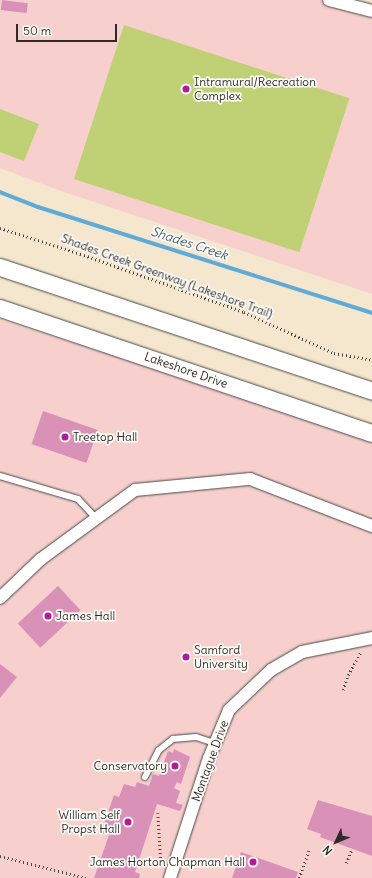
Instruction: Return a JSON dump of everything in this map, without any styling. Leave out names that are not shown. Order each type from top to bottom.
[{"type":"main road","points":[[0,267],[372,391]]},
{"type":"main road","name":"Lakeshore Drive","points":[[0,308],[372,433]]},
{"type":"street","points":[[329,0],[372,11]]},
{"type":"street","points":[[0,598],[41,559],[135,490],[250,479],[372,526]]},
{"type":"street","name":"Montague Drive","points":[[170,878],[215,743],[229,710],[271,670],[302,652],[372,638]]},
{"type":"lane","points":[[0,476],[78,499],[96,518]]},
{"type":"lane","points":[[146,777],[160,750],[173,739],[196,737],[215,743]]},
{"type":"path","name":"Shades Creek Greenway (Lakeshore Trail)","points":[[0,228],[84,255],[244,312],[334,353],[372,360]]},
{"type":"path","points":[[343,690],[348,674],[363,650]]},
{"type":"path","points":[[158,812],[161,863]]},
{"type":"path","points":[[299,878],[309,851]]},
{"type":"path","points":[[346,863],[351,851]]},
{"type":"path","points":[[0,856],[86,878]]},
{"type":"shaded area","name":"Intramural/Recreation Complex","points":[[0,0],[336,0],[372,10],[372,294],[58,190],[0,168]]},
{"type":"shaded area","name":"Samford University","points":[[0,320],[372,436],[372,878],[0,878]]},
{"type":"green space","points":[[124,25],[349,98],[299,252],[74,179]]},
{"type":"green space","points":[[0,109],[39,124],[24,161],[0,152]]},
{"type":"building","points":[[2,0],[28,3],[27,13],[1,10]]},
{"type":"building","name":"Treetop Hall","points":[[43,411],[98,430],[86,463],[32,444]]},
{"type":"building","name":"James Hall","points":[[58,586],[81,610],[40,648],[18,624]]},
{"type":"building","points":[[0,664],[17,677],[0,698]]},
{"type":"building","name":"William Self Propst Hall","points":[[174,749],[190,757],[181,784],[177,782],[174,788],[180,791],[176,803],[183,805],[180,811],[157,804],[135,872],[140,874],[139,878],[94,878],[109,835],[101,833],[114,795],[119,797],[124,784],[135,787],[137,782],[149,786],[153,774],[159,776],[168,751],[173,753]]},
{"type":"building","points":[[318,800],[372,816],[372,856],[320,837],[321,834],[307,829]]},
{"type":"building","name":"James Horton Chapman Hall","points":[[241,852],[298,872],[296,878],[232,878]]},
{"type":"waterway","name":"Shades Creek","points":[[0,192],[38,207],[372,313]]},
{"type":"place","name":"Intramural/Recreation Complex","points":[[186,89]]},
{"type":"place","name":"Treetop Hall","points":[[65,437]]},
{"type":"place","name":"James Hall","points":[[48,616]]},
{"type":"place","name":"Samford University","points":[[186,657]]},
{"type":"place","name":"Conservatory","points":[[175,766]]},
{"type":"place","name":"William Self Propst Hall","points":[[128,822]]},
{"type":"place","name":"James Horton Chapman Hall","points":[[253,862]]}]
